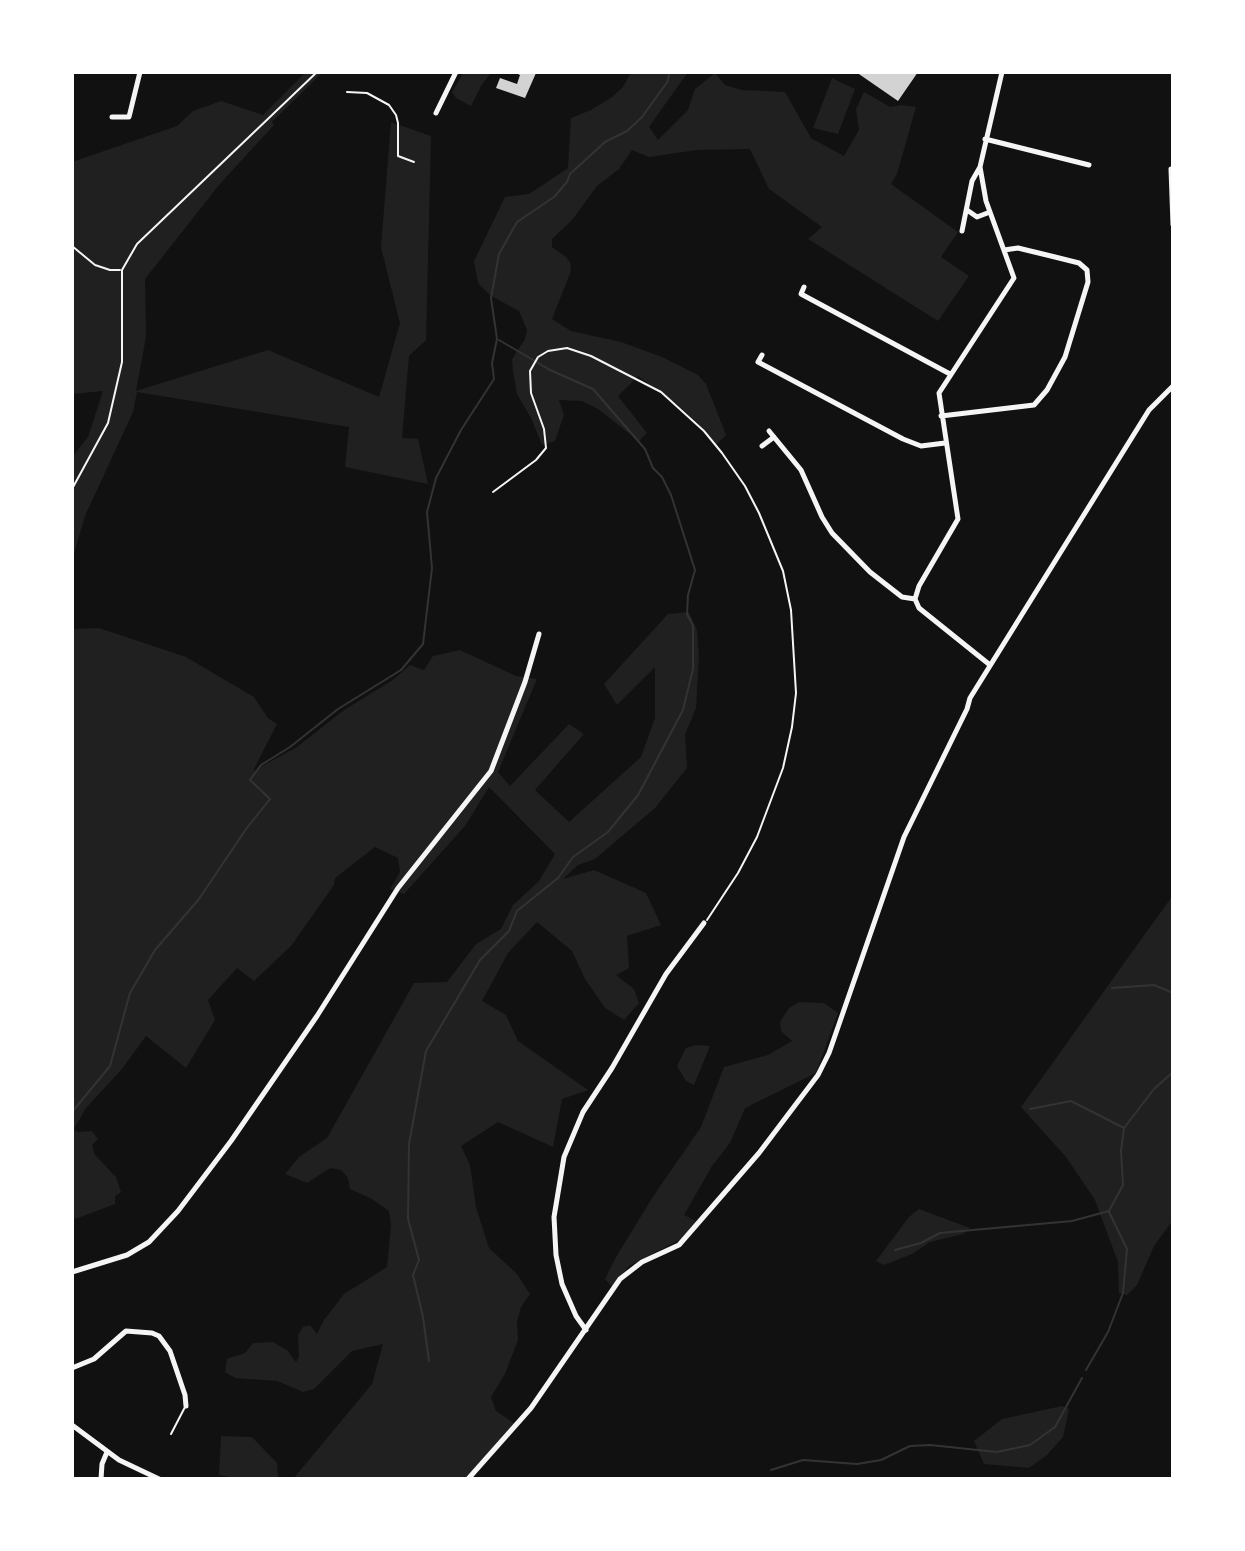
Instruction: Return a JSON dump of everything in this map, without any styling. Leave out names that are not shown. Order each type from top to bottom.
[{"type":"street","points":[[112,117],[129,117],[140,72]]},
{"type":"street","points":[[436,113],[456,72]]},
{"type":"street","points":[[962,231],[972,181],[980,167],[1002,72]]},
{"type":"street","points":[[139,81],[148,83]]},
{"type":"street","points":[[985,139],[1089,165]]},
{"type":"street","points":[[980,167],[990,212],[1014,278],[939,393],[958,519],[919,586],[915,599],[919,608],[990,665]]},
{"type":"street","points":[[1171,169],[1173,225]]},
{"type":"street","points":[[967,210],[977,217],[990,212]]},
{"type":"street","points":[[941,416],[1034,405],[1047,390],[1065,357],[1088,282],[1087,270],[1079,263],[1018,248],[1004,250]]},
{"type":"street","points":[[804,287],[799,297],[950,374]]},
{"type":"street","points":[[762,355],[756,365],[916,445],[945,443]]},
{"type":"street","points":[[468,1479],[531,1408],[620,1279],[629,1271],[679,1245],[693,1231],[759,1153],[818,1075],[904,837],[970,698],[1149,410],[1173,386]]},
{"type":"street","points":[[769,431],[801,470],[832,533],[877,578],[902,597],[915,599]]},
{"type":"street","points":[[762,446],[774,437]]},
{"type":"street","points":[[72,1272],[127,1255],[149,1242],[178,1211],[225,1150],[317,1016],[391,896],[491,771],[521,694],[539,634]]},
{"type":"street","points":[[586,1330],[562,1284],[556,1255],[554,1217],[564,1157],[583,1112],[666,974],[704,923]]},
{"type":"street","points":[[72,1368],[94,1359],[126,1331],[152,1333],[159,1336],[170,1351],[186,1406]]},
{"type":"street","points":[[72,1425],[107,1452],[159,1479]]},
{"type":"street","points":[[101,1479],[107,1452]]},
{"type":"lane","points":[[347,92],[367,93],[389,105],[398,123],[398,156],[414,162]]},
{"type":"lane","points":[[171,1434],[186,1406]]},
{"type":"path","points":[[72,489],[108,423],[122,362],[122,270],[137,244],[317,72]]},
{"type":"path","points":[[72,246],[95,265],[122,270]]},
{"type":"path","points":[[493,492],[536,460],[547,444],[529,378],[535,360],[548,351],[567,348],[591,356],[661,392],[704,431],[722,453],[759,513],[783,571],[791,610],[796,693],[790,742],[771,805],[746,860],[704,923]]},
{"type":"shaded area","points":[[306,72],[323,72],[272,122],[274,125],[219,185],[145,279],[146,337],[136,391],[268,350],[379,397],[400,323],[381,247],[391,122],[431,136],[426,340],[409,356],[402,438],[418,439],[428,484],[345,467],[349,427],[137,392],[133,412],[85,516],[72,560],[72,457],[88,437],[103,391],[72,394],[72,162],[177,126],[193,111],[221,101],[263,115]]},
{"type":"shaded area","points":[[464,72],[492,72],[471,106],[456,98],[452,92]]},
{"type":"shaded area","points":[[631,72],[688,72],[649,127],[658,140],[688,110],[695,89],[715,73],[725,85],[742,90],[785,92],[811,138],[844,156],[859,130],[856,109],[864,92],[890,107],[916,107],[897,174],[891,184],[958,232],[941,257],[969,276],[938,321],[808,239],[822,227],[769,189],[750,149],[697,150],[649,157],[632,150],[619,169],[597,186],[572,220],[552,239],[552,247],[570,262],[571,271],[552,319],[571,331],[621,342],[698,375],[706,384],[726,435],[716,445],[707,432],[679,406],[638,376],[618,396],[647,433],[639,441],[598,409],[582,401],[559,400],[564,415],[555,441],[542,445],[517,394],[513,371],[512,359],[527,330],[519,311],[491,296],[478,283],[474,261],[505,197],[529,194],[568,168],[571,118],[612,97],[623,87]]},
{"type":"shaded area","points":[[832,78],[855,89],[838,134],[813,128]]},
{"type":"shaded area","points":[[689,612],[697,630],[699,656],[696,708],[685,735],[687,768],[655,808],[595,859],[578,865],[563,879],[594,870],[646,893],[661,925],[627,936],[629,968],[616,975],[634,989],[639,1003],[624,1020],[605,1008],[585,979],[572,951],[537,922],[508,953],[482,1001],[506,1015],[518,1041],[588,1090],[562,1099],[553,1147],[498,1122],[461,1146],[470,1165],[476,1207],[489,1248],[517,1274],[530,1294],[521,1307],[517,1321],[518,1340],[505,1374],[491,1397],[496,1411],[514,1423],[465,1479],[293,1479],[372,1384],[383,1344],[352,1351],[314,1389],[303,1392],[277,1381],[235,1378],[225,1372],[227,1359],[245,1353],[253,1343],[273,1342],[287,1350],[296,1362],[299,1357],[298,1335],[303,1327],[310,1325],[317,1334],[344,1294],[387,1267],[391,1225],[389,1211],[350,1189],[348,1178],[341,1170],[330,1168],[307,1183],[285,1174],[299,1157],[327,1138],[414,983],[447,982],[476,944],[501,929],[513,905],[539,881],[555,854],[489,787],[465,826],[404,894],[390,889],[400,872],[398,858],[375,847],[335,878],[334,885],[291,946],[254,981],[237,968],[208,1000],[215,1020],[186,1068],[146,1036],[122,1069],[86,1108],[74,1129],[78,1132],[92,1131],[98,1139],[92,1145],[95,1155],[116,1177],[121,1192],[115,1196],[115,1204],[75,1219],[72,1212],[72,629],[99,628],[186,657],[254,697],[268,718],[277,724],[253,771],[297,747],[410,665],[424,670],[433,656],[460,650],[516,676],[537,679],[498,772],[510,786],[569,724],[584,734],[535,790],[569,822],[641,757],[655,718],[655,667],[617,705],[604,684],[668,614]]},
{"type":"shaded area","points":[[1173,895],[1173,1220],[1154,1246],[1137,1285],[1127,1295],[1119,1293],[1118,1262],[1095,1200],[1066,1157],[1021,1107]]},
{"type":"shaded area","points":[[799,1002],[824,1003],[838,1013],[816,1073],[745,1108],[730,1143],[712,1166],[684,1215],[696,1221],[681,1239],[629,1266],[612,1287],[605,1279],[616,1257],[701,1127],[724,1067],[768,1055],[792,1041],[781,1031],[780,1022],[789,1008]]},
{"type":"shaded area","points":[[710,1046],[694,1085],[686,1081],[677,1066],[686,1048]]},
{"type":"shaded area","points":[[919,1209],[970,1228],[963,1234],[930,1242],[912,1254],[884,1265],[876,1261],[909,1217]]},
{"type":"shaded area","points":[[1062,1406],[1069,1409],[1063,1437],[1047,1455],[1029,1468],[984,1464],[974,1441],[1002,1419]]},
{"type":"shaded area","points":[[221,1436],[252,1437],[277,1463],[278,1479],[242,1479],[219,1475]]},
{"type":"building","points":[[514,72],[536,73],[525,98],[496,88],[500,78],[517,84],[520,75]]},
{"type":"building","points":[[856,72],[918,72],[898,101]]},
{"type":"waterway","points":[[72,1112],[110,1066],[130,993],[155,950],[199,899],[270,799],[250,780],[261,765],[290,747],[338,709],[401,670],[423,644],[432,568],[427,512],[436,478],[461,430],[494,379],[492,363],[497,339],[491,298],[499,254],[517,222],[554,197],[570,174],[605,142],[627,131],[642,117],[668,81],[669,72]]},
{"type":"waterway","points":[[429,1361],[413,1275],[419,1260],[408,1219],[409,1144],[426,1051],[480,960],[509,931],[517,911],[558,878],[573,857],[608,832],[638,795],[683,710],[693,669],[693,626],[687,614],[688,595],[695,570],[671,495],[662,477],[653,468],[645,449],[593,389],[550,370],[499,340]]},
{"type":"waterway","points":[[1112,988],[1154,985],[1173,993]]},
{"type":"waterway","points":[[895,1250],[921,1243],[940,1233],[1072,1221],[1109,1211],[1123,1185],[1121,1151],[1124,1128],[1154,1089],[1173,1072]]},
{"type":"waterway","points":[[1030,1109],[1071,1101],[1124,1128]]},
{"type":"waterway","points":[[1086,1370],[1108,1332],[1123,1293],[1127,1249],[1109,1212]]},
{"type":"waterway","points":[[771,1470],[803,1460],[857,1464],[881,1460],[910,1446],[997,1452],[1030,1445],[1055,1427],[1082,1378]]}]
